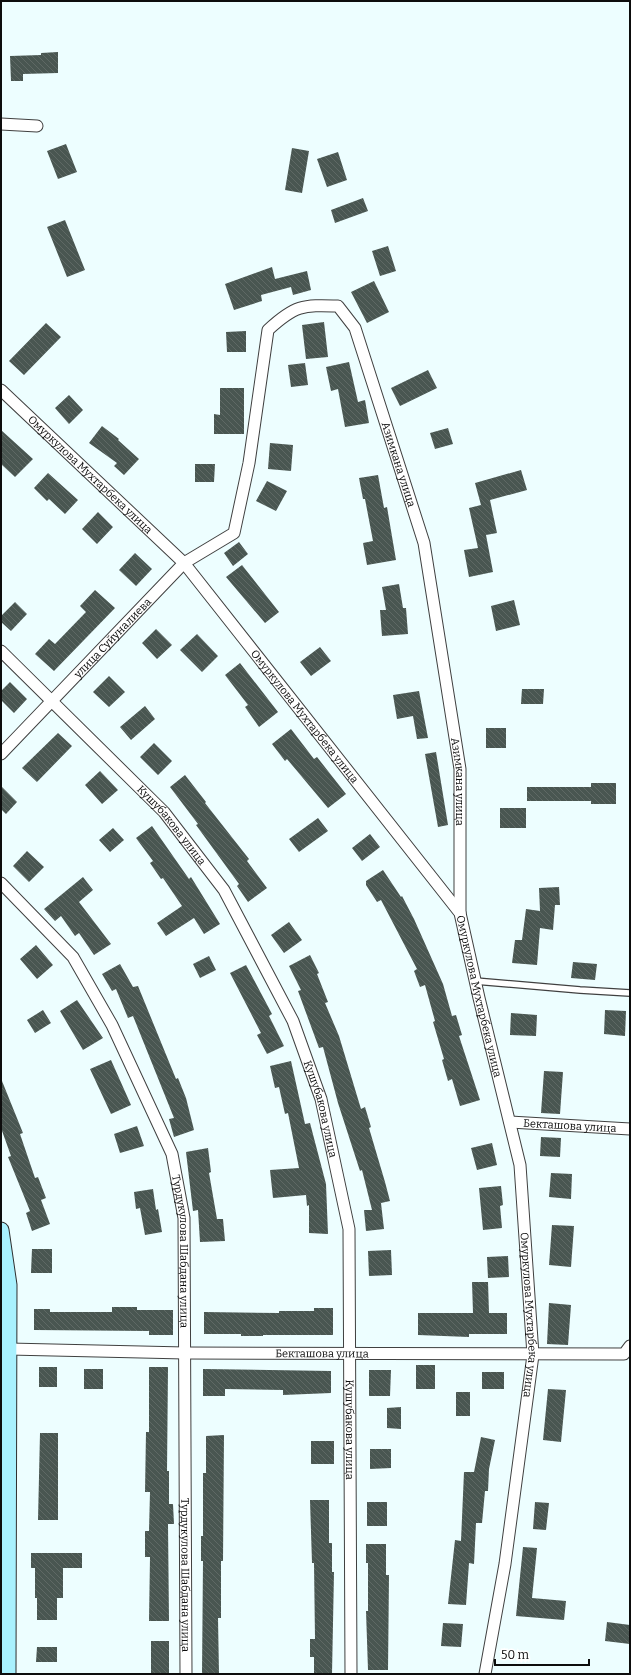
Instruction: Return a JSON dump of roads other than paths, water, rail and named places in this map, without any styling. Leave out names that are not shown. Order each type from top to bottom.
[{"type":"street","points":[[1,124],[37,126]]},
{"type":"street","name":"Азимкана улица","points":[[234,533],[249,463],[268,330],[285,314],[307,305],[338,306],[355,328],[424,543],[460,769],[460,914]]},
{"type":"street","name":"Омуркулова Мухтарбека улица","points":[[1,390],[184,563],[460,914],[520,1165],[533,1355],[505,1564],[485,1674]]},
{"type":"street","name":"улица Суйуналиева","points":[[1,754],[184,563],[234,533]]},
{"type":"street","name":"Кушубакова улица","points":[[1,650],[164,812],[224,890],[293,1021],[321,1099],[349,1229],[351,1674]]},
{"type":"street","name":"Турдукулова Шабдана улица","points":[[1,883],[73,957],[112,1025],[172,1154],[184,1218],[186,1674]]},
{"type":"street","name":"Бекташова улица","points":[[510,1122],[630,1129]]},
{"type":"street","points":[[1,1230],[9,1285],[6,1359],[5,1664]]},
{"type":"street","name":"Бекташова улица","points":[[6,1359],[185,1353],[350,1352],[533,1355],[624,1354],[630,1346]]},
{"type":"lane","points":[[475,981],[580,990],[630,992]]}]
